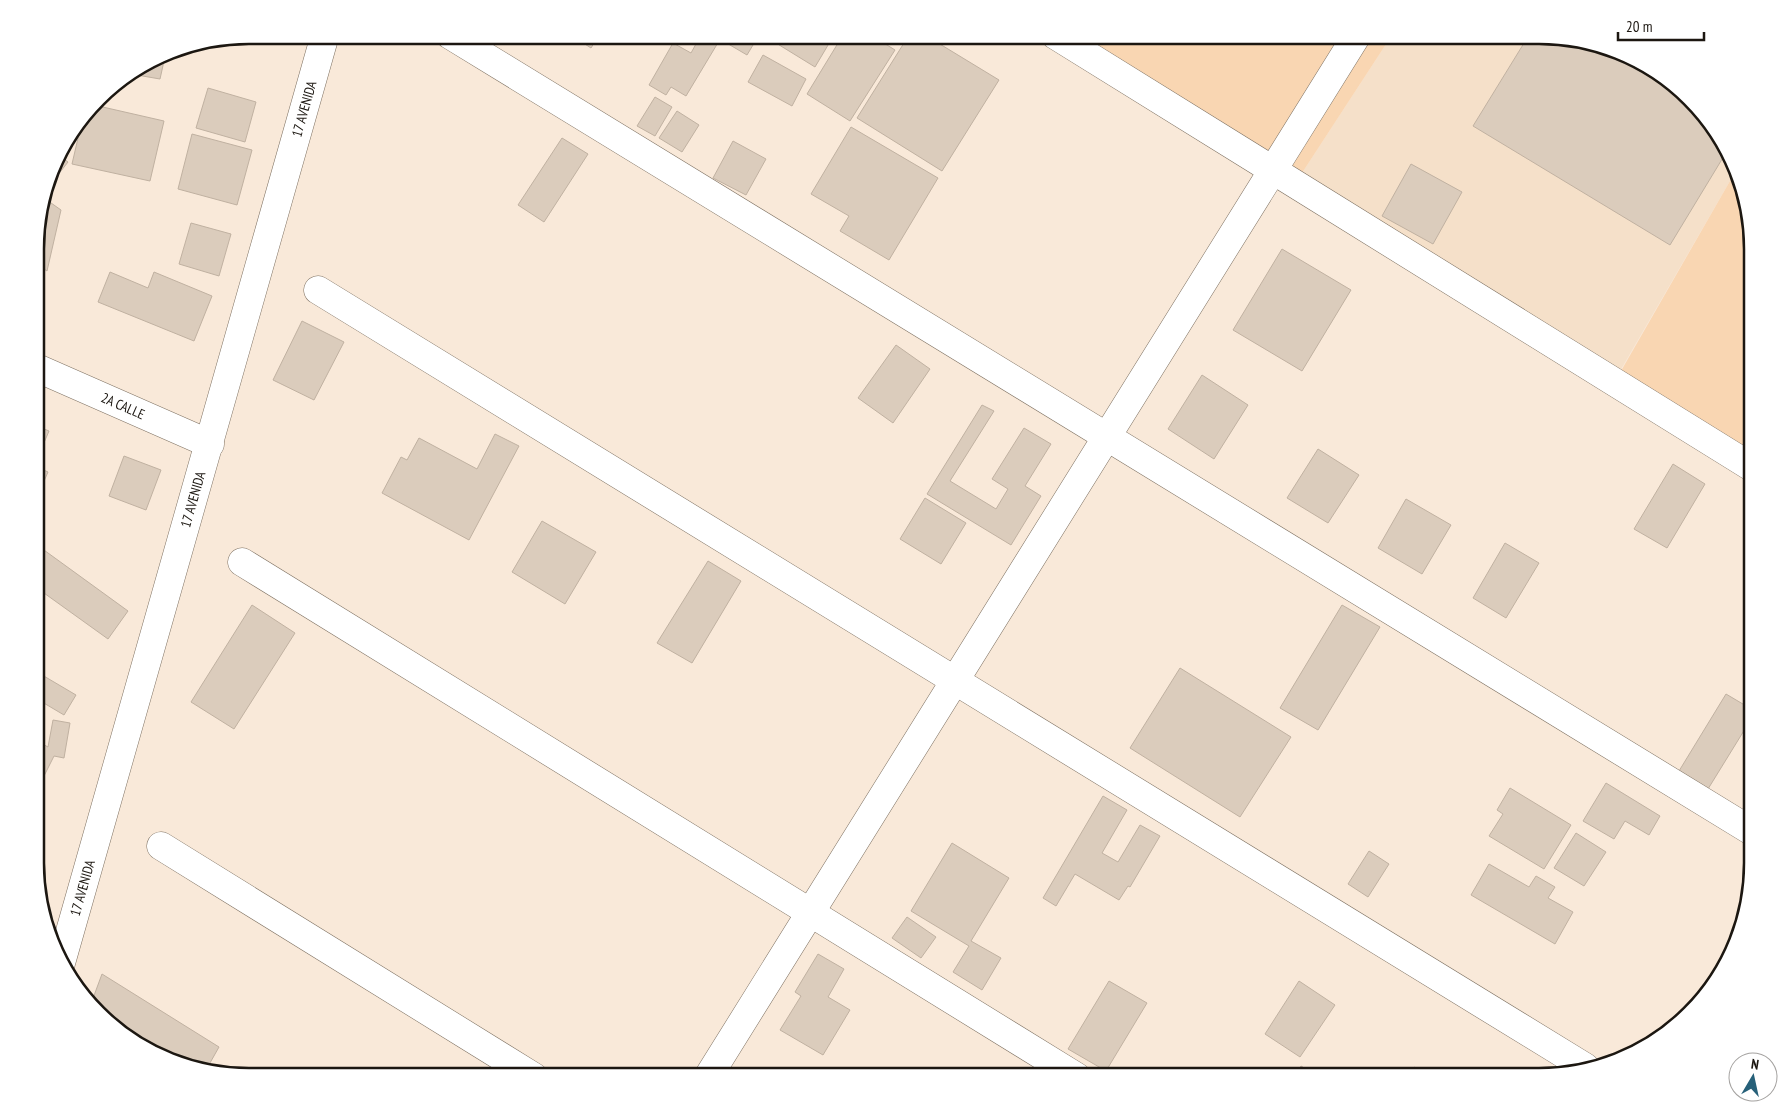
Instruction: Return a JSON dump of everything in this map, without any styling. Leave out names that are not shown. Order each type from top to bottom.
[{"type":"street","name":"17 AVENIDA","points":[[64,952],[322,44]]},
{"type":"street","points":[[465,44],[1744,827]]},
{"type":"street","points":[[1070,44],[1744,463]]},
{"type":"street","points":[[714,1068],[1351,44]]},
{"type":"street","points":[[318,290],[1580,1064]]},
{"type":"street","name":"2A CALLE","points":[[44,371],[210,444]]},
{"type":"street","points":[[242,562],[1062,1068]]},
{"type":"street","points":[[161,846],[519,1068]]},
{"type":"shaded area","points":[[1095,44],[1386,44],[1302,173]]},
{"type":"shaded area","points":[[1386,44],[1553,44],[1592,51],[1618,59],[1642,71],[1664,86],[1702,124],[1717,146],[1732,178],[1620,371],[1302,173]]},
{"type":"shaded area","points":[[1732,178],[1740,209],[1744,235],[1744,448],[1621,371]]},
{"type":"building","points":[[585,44],[593,44],[591,48]]},
{"type":"building","points":[[672,44],[691,53],[696,44],[717,44],[686,96],[671,87],[666,95],[649,85]]},
{"type":"building","points":[[728,44],[754,44],[747,55]]},
{"type":"building","points":[[778,44],[829,44],[815,67]]},
{"type":"building","points":[[838,44],[885,44],[895,50],[850,121],[807,94]]},
{"type":"building","points":[[903,44],[940,44],[999,80],[942,171],[857,118]]},
{"type":"building","points":[[1523,44],[1553,44],[1592,51],[1618,59],[1653,78],[1684,104],[1702,124],[1723,158],[1670,245],[1473,126]]},
{"type":"building","points":[[763,55],[806,79],[792,106],[748,82]]},
{"type":"building","points":[[164,62],[160,79],[139,75]]},
{"type":"building","points":[[208,88],[256,102],[245,142],[196,128]]},
{"type":"building","points":[[655,97],[672,107],[655,136],[637,126]]},
{"type":"building","points":[[102,107],[164,121],[150,181],[72,164],[79,133]]},
{"type":"building","points":[[677,111],[699,125],[682,152],[659,138]]},
{"type":"building","points":[[851,127],[938,178],[889,260],[840,231],[849,216],[811,194]]},
{"type":"building","points":[[192,134],[252,150],[237,205],[178,189]]},
{"type":"building","points":[[562,138],[588,154],[544,222],[518,205]]},
{"type":"building","points":[[733,141],[766,159],[746,195],[713,178]]},
{"type":"building","points":[[64,159],[68,162],[57,176]]},
{"type":"building","points":[[1411,164],[1462,192],[1433,244],[1382,216]]},
{"type":"building","points":[[50,202],[61,210],[47,271],[44,269],[44,235]]},
{"type":"building","points":[[191,223],[231,234],[219,276],[179,264]]},
{"type":"building","points":[[1282,249],[1351,290],[1302,371],[1233,330]]},
{"type":"building","points":[[110,272],[148,288],[154,272],[212,296],[194,341],[98,302]]},
{"type":"building","points":[[302,321],[344,342],[314,400],[273,380]]},
{"type":"building","points":[[896,345],[930,369],[893,423],[858,398]]},
{"type":"building","points":[[1202,375],[1248,405],[1214,459],[1168,429]]},
{"type":"building","points":[[982,405],[994,411],[950,481],[996,509],[1008,489],[992,479],[1024,428],[1051,444],[1025,486],[1041,496],[1011,545],[927,494]]},
{"type":"building","points":[[44,429],[49,431],[44,443]]},
{"type":"building","points":[[495,434],[519,446],[469,540],[382,493],[401,457],[407,460],[419,438],[477,469]]},
{"type":"building","points":[[1318,449],[1359,475],[1328,523],[1287,498]]},
{"type":"building","points":[[124,456],[161,470],[146,510],[109,496]]},
{"type":"building","points":[[1673,464],[1705,484],[1667,548],[1634,529]]},
{"type":"building","points":[[44,470],[48,472],[44,481]]},
{"type":"building","points":[[925,498],[966,523],[941,564],[900,539]]},
{"type":"building","points":[[1406,499],[1451,525],[1422,574],[1378,548]]},
{"type":"building","points":[[542,521],[596,552],[565,604],[512,572]]},
{"type":"building","points":[[1505,543],[1539,563],[1506,618],[1473,598]]},
{"type":"building","points":[[44,550],[128,611],[108,639],[44,593]]},
{"type":"building","points":[[708,561],[741,581],[692,663],[657,643]]},
{"type":"building","points":[[252,605],[295,633],[234,729],[191,702]]},
{"type":"building","points":[[1342,605],[1380,627],[1318,730],[1280,708]]},
{"type":"building","points":[[1180,668],[1291,737],[1240,817],[1130,748]]},
{"type":"building","points":[[44,676],[76,695],[64,715],[44,703]]},
{"type":"building","points":[[1726,694],[1744,705],[1744,731],[1708,789],[1679,771]]},
{"type":"building","points":[[53,720],[70,723],[64,758],[54,756],[44,776],[44,745],[48,747]]},
{"type":"building","points":[[1606,783],[1660,816],[1649,835],[1625,821],[1614,839],[1583,821]]},
{"type":"building","points":[[1510,788],[1571,825],[1544,869],[1489,836],[1503,814],[1497,810]]},
{"type":"building","points":[[1103,796],[1127,810],[1102,853],[1118,862],[1140,825],[1160,836],[1130,887],[1128,886],[1119,900],[1075,874],[1056,906],[1043,898]]},
{"type":"building","points":[[1576,833],[1606,852],[1584,886],[1554,868]]},
{"type":"building","points":[[952,843],[1009,878],[971,941],[1001,958],[982,990],[953,972],[969,946],[911,911]]},
{"type":"building","points":[[1369,851],[1389,864],[1368,897],[1348,884]]},
{"type":"building","points":[[1489,864],[1529,887],[1536,876],[1555,887],[1548,898],[1573,912],[1555,944],[1471,895]]},
{"type":"building","points":[[907,917],[936,937],[921,958],[892,938]]},
{"type":"building","points":[[818,954],[844,969],[828,997],[850,1010],[823,1055],[780,1030],[801,996],[795,992]]},
{"type":"building","points":[[102,974],[219,1047],[209,1064],[170,1053],[146,1041],[124,1026],[94,997]]},
{"type":"building","points":[[1109,981],[1147,1003],[1108,1068],[1101,1068],[1068,1049]]},
{"type":"building","points":[[1299,981],[1335,1005],[1300,1057],[1265,1034]]}]
